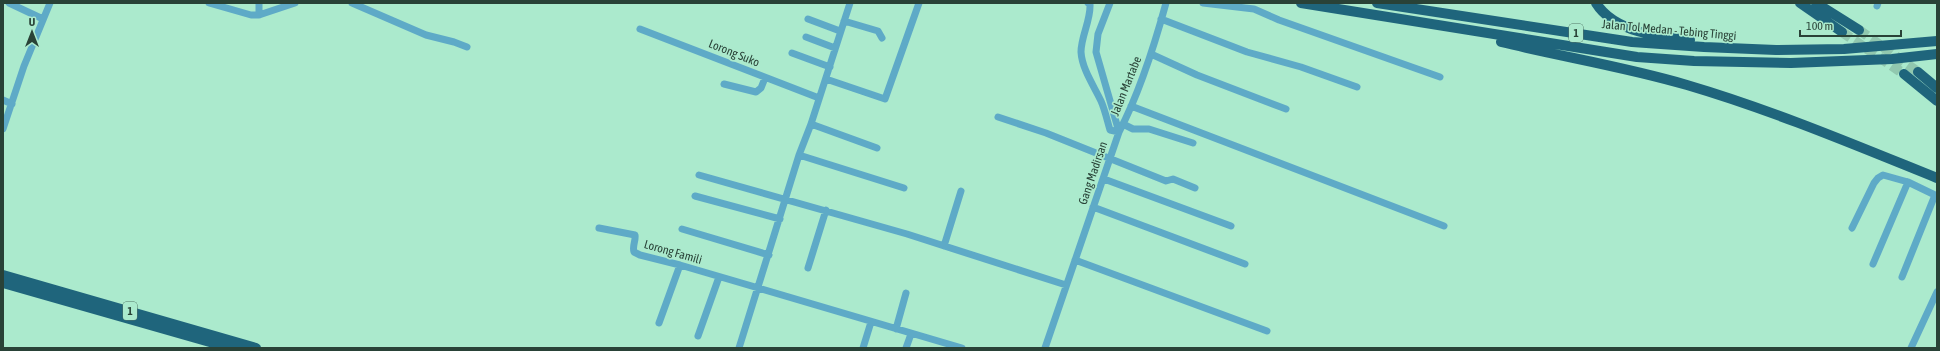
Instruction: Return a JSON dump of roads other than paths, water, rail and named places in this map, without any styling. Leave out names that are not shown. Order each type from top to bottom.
[{"type":"highway","name":"1","points":[[1301,3],[1455,29],[1637,57],[1759,63],[1892,59],[1937,54]]},
{"type":"highway","name":"Jalan Tol Medan - Tebing Tinggi","points":[[1376,3],[1632,42],[1704,48],[1776,50],[1858,48],[1937,41]]},
{"type":"highway","points":[[1596,3],[1608,16],[1630,29],[1686,40],[1776,50]]},
{"type":"highway","points":[[1800,3],[1842,32]]},
{"type":"highway","points":[[1816,3],[1859,30]]},
{"type":"highway","points":[[1455,29],[1515,45],[1643,73],[1688,85],[1829,134],[1937,178]]},
{"type":"highway","points":[[1918,72],[1937,88]]},
{"type":"highway","points":[[1904,74],[1937,101]]},
{"type":"highway","name":"1","points":[[3,275],[256,348]]},
{"type":"highway","name":"1","points":[[3,283],[231,348]]},
{"type":"street","points":[[9,3],[43,18]]},
{"type":"street","points":[[3,129],[24,66],[50,3]]},
{"type":"street","points":[[209,3],[234,7],[251,15],[259,15],[293,3]]},
{"type":"street","points":[[259,3],[259,15]]},
{"type":"street","points":[[352,3],[426,35],[467,47]]},
{"type":"street","points":[[739,348],[799,155],[812,124],[850,3]]},
{"type":"street","points":[[826,79],[885,98],[919,3]]},
{"type":"street","name":"Jalan Martabe","points":[[1088,3],[1090,8],[1085,27],[1081,54],[1091,82],[1105,112],[1110,130],[1119,132],[1131,106],[1151,54],[1166,3]]},
{"type":"street","name":"Gang Madirsan","points":[[1045,348],[1119,132],[1096,52],[1098,34],[1110,3]]},
{"type":"street","points":[[1203,3],[1254,9],[1279,20],[1440,77]]},
{"type":"street","points":[[808,18],[840,32]]},
{"type":"street","points":[[1161,19],[1247,52],[1315,72],[1356,87]]},
{"type":"street","points":[[844,21],[878,31],[882,38]]},
{"type":"street","name":"Lorong Suko","points":[[640,29],[735,64],[765,78],[819,98]]},
{"type":"street","points":[[806,38],[836,48]]},
{"type":"street","points":[[792,54],[830,67]]},
{"type":"street","points":[[1151,54],[1198,75],[1286,109]]},
{"type":"street","points":[[724,84],[756,92],[761,88],[765,78]]},
{"type":"street","points":[[3,100],[12,104]]},
{"type":"street","points":[[1131,106],[1444,226]]},
{"type":"street","points":[[998,117],[1046,133],[1166,181],[1173,179],[1195,188]]},
{"type":"street","points":[[812,124],[876,148]]},
{"type":"street","points":[[1123,124],[1133,129],[1149,129],[1193,143]]},
{"type":"street","points":[[799,155],[904,188]]},
{"type":"street","points":[[700,175],[826,210],[1066,285]]},
{"type":"street","points":[[1852,228],[1874,183],[1878,178],[1886,175],[1908,182],[1936,195],[1902,277]]},
{"type":"street","points":[[1104,179],[1232,226]]},
{"type":"street","points":[[1873,264],[1908,182]]},
{"type":"street","points":[[944,246],[961,191]]},
{"type":"street","points":[[695,196],[780,219]]},
{"type":"street","points":[[1093,207],[1245,264]]},
{"type":"street","points":[[808,268],[826,210]]},
{"type":"street","name":"Lorong Famili","points":[[599,228],[635,235],[634,252],[640,255],[680,265],[962,348]]},
{"type":"street","points":[[682,229],[769,255]]},
{"type":"street","points":[[1075,260],[1267,331]]},
{"type":"street","points":[[659,323],[680,265]]},
{"type":"street","points":[[698,336],[720,277]]},
{"type":"street","points":[[896,329],[906,292]]},
{"type":"street","points":[[1910,348],[1937,292]]},
{"type":"street","points":[[863,348],[871,322]]},
{"type":"street","points":[[906,348],[911,334]]},
{"type":"tunnel","points":[[1859,30],[1918,72]]},
{"type":"tunnel","points":[[1842,32],[1904,74]]}]
